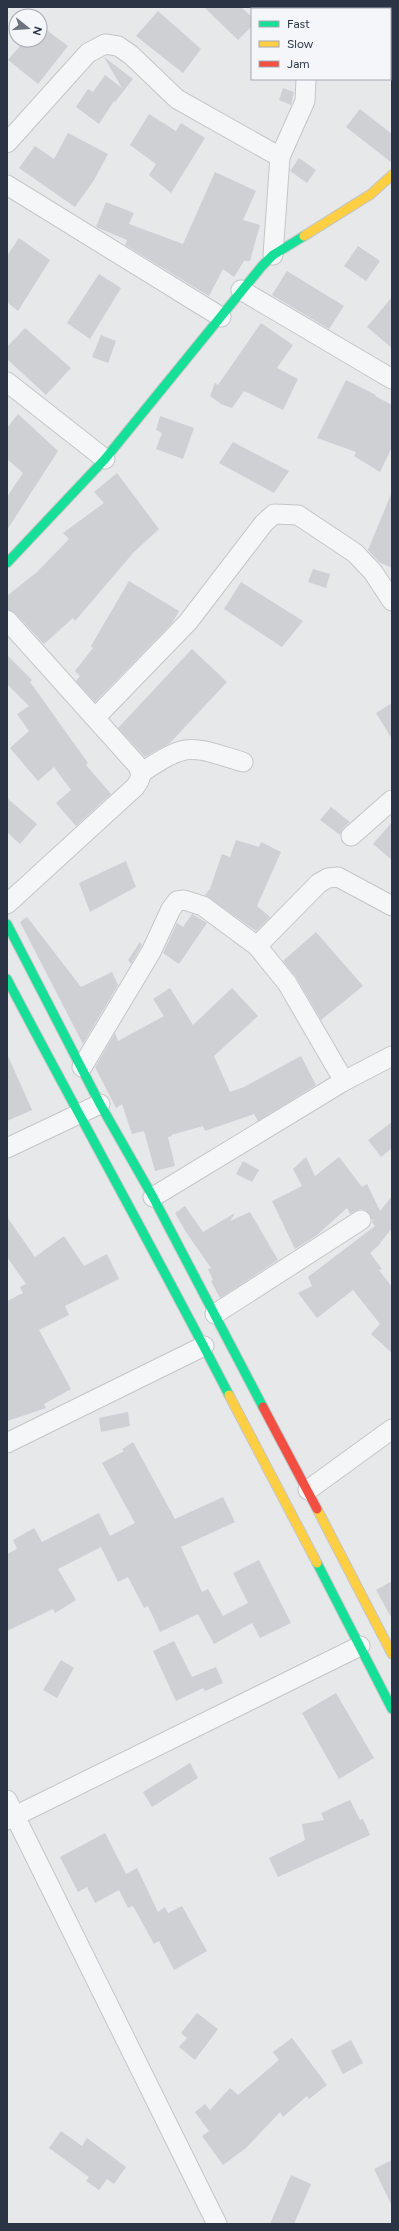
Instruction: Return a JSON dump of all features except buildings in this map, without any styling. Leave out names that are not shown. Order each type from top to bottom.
[{"type":"main road","points":[[7,563],[105,459],[241,290],[273,255],[371,194],[392,175]]},
{"type":"main road","points":[[7,924],[100,1104],[153,1197],[308,1490],[392,1654]]},
{"type":"main road","points":[[7,978],[78,1115],[128,1202],[204,1346],[392,1708]]},
{"type":"street","points":[[7,143],[88,53],[105,44],[118,46],[131,55],[177,100],[280,157]]},
{"type":"street","points":[[273,255],[280,157],[305,101],[306,80]]},
{"type":"street","points":[[7,185],[220,317]]},
{"type":"street","points":[[241,290],[392,379]]},
{"type":"street","points":[[7,382],[105,459]]},
{"type":"street","points":[[96,717],[188,622],[264,523],[274,514],[298,515],[355,553],[373,572],[392,601]]},
{"type":"street","points":[[7,620],[96,717],[138,766],[141,773],[141,779],[135,787],[7,904]]},
{"type":"street","points":[[141,773],[168,755],[183,749],[199,749],[243,762]]},
{"type":"street","points":[[351,836],[392,800]]},
{"type":"street","points":[[257,946],[318,883],[328,878],[338,877],[392,906]]},
{"type":"street","points":[[82,1067],[152,952],[170,909],[177,901],[184,900],[202,906],[257,946],[287,983],[344,1081]]},
{"type":"street","points":[[153,1197],[344,1081],[392,1056]]},
{"type":"street","points":[[7,1148],[100,1104]]},
{"type":"street","points":[[215,1314],[361,1220]]},
{"type":"street","points":[[7,1443],[204,1346]]},
{"type":"street","points":[[308,1490],[392,1429]]},
{"type":"street","points":[[217,2224],[10,1812],[360,1646]]},
{"type":"traffic: fast","points":[[7,563],[105,459],[262,266],[273,255],[304,236]]},
{"type":"traffic: fast","points":[[7,924],[100,1104],[153,1197],[263,1407]]},
{"type":"traffic: fast","points":[[7,979],[229,1395]]},
{"type":"traffic: fast","points":[[317,1563],[392,1709]]},
{"type":"traffic: slow","points":[[304,236],[371,194],[392,175]]},
{"type":"traffic: slow","points":[[229,1395],[317,1563]]},
{"type":"traffic: slow","points":[[317,1509],[392,1654]]},
{"type":"traffic: jam","points":[[263,1407],[317,1509]]}]
